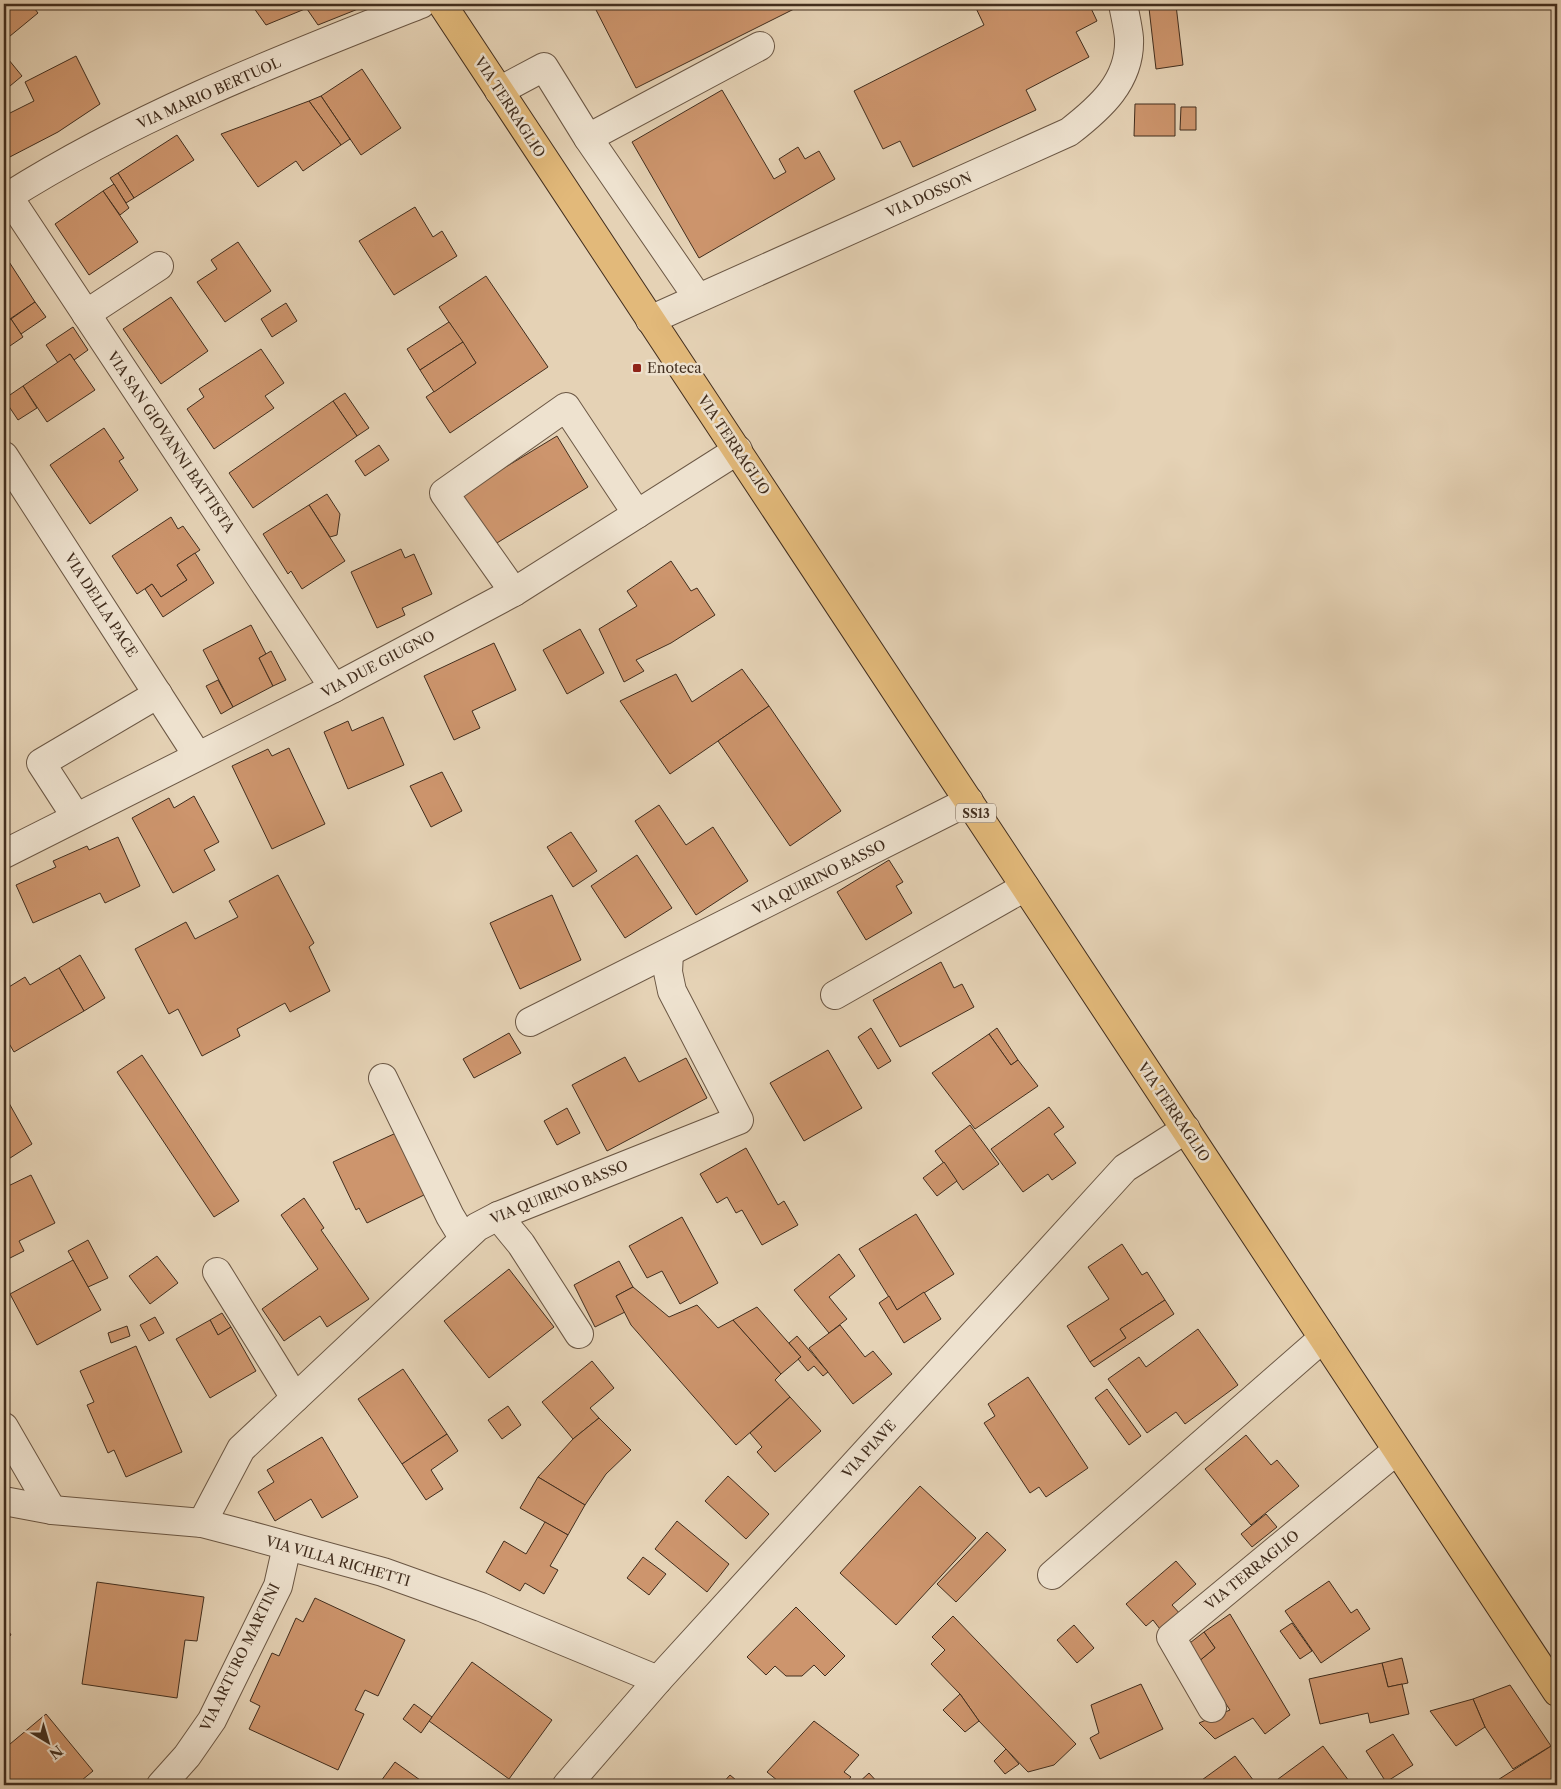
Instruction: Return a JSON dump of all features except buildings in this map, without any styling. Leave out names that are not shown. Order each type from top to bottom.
[{"type":"main road","name":"VIA TERRAGLIO","points":[[442,4],[1186,1129],[1396,1451],[1557,1692]]},
{"type":"street","name":"VIA MARIO BERTUOL","points":[[6,197],[92,146],[190,99],[421,4]]},
{"type":"street","name":"VIA DOSSON","points":[[650,320],[1069,132],[1097,110],[1114,90],[1128,62],[1129,38],[1123,4]]},
{"type":"street","points":[[588,138],[760,46]]},
{"type":"street","points":[[499,91],[544,67],[588,138],[698,298]]},
{"type":"street","name":"VIA SAN GIOVANNI BATTISTA","points":[[6,197],[86,314],[334,688]]},
{"type":"street","points":[[86,314],[159,266]]},
{"type":"street","points":[[514,592],[444,493],[566,407],[637,514]]},
{"type":"street","name":"VIA DUE GIUGNO","points":[[4,854],[197,755],[334,688],[514,592],[738,450]]},
{"type":"street","name":"VIA DELLA PACE","points":[[4,456],[197,755]]},
{"type":"street","points":[[76,817],[41,763],[158,694]]},
{"type":"street","name":"VIA QUIRINO BASSO","points":[[530,1022],[969,801]]},
{"type":"street","points":[[836,995],[1025,887]]},
{"type":"street","name":"VIA QUIRINO BASSO","points":[[202,1523],[240,1449],[477,1227],[498,1216],[738,1120],[672,991],[668,972],[669,953]]},
{"type":"street","points":[[383,1078],[450,1216],[464,1239]]},
{"type":"street","name":"VIA PIAVE","points":[[567,1785],[658,1680],[1125,1168],[1186,1129]]},
{"type":"street","points":[[498,1216],[521,1244],[579,1334]]},
{"type":"street","points":[[217,1272],[295,1398]]},
{"type":"street","points":[[1052,1576],[1323,1338]]},
{"type":"street","points":[[4,1427],[52,1510]]},
{"type":"street","name":"VIA TERRAGLIO","points":[[1212,1708],[1171,1637],[1396,1451]]},
{"type":"street","name":"VIA VILLA RICHETTI","points":[[4,1501],[52,1510],[202,1523],[383,1572],[481,1607],[658,1680]]},
{"type":"street","name":"VIA ARTURO MARTINI","points":[[161,1785],[187,1756],[212,1720],[278,1586],[286,1546]]},
{"type":"place","name":"Enoteca","points":[[637,368]]}]
